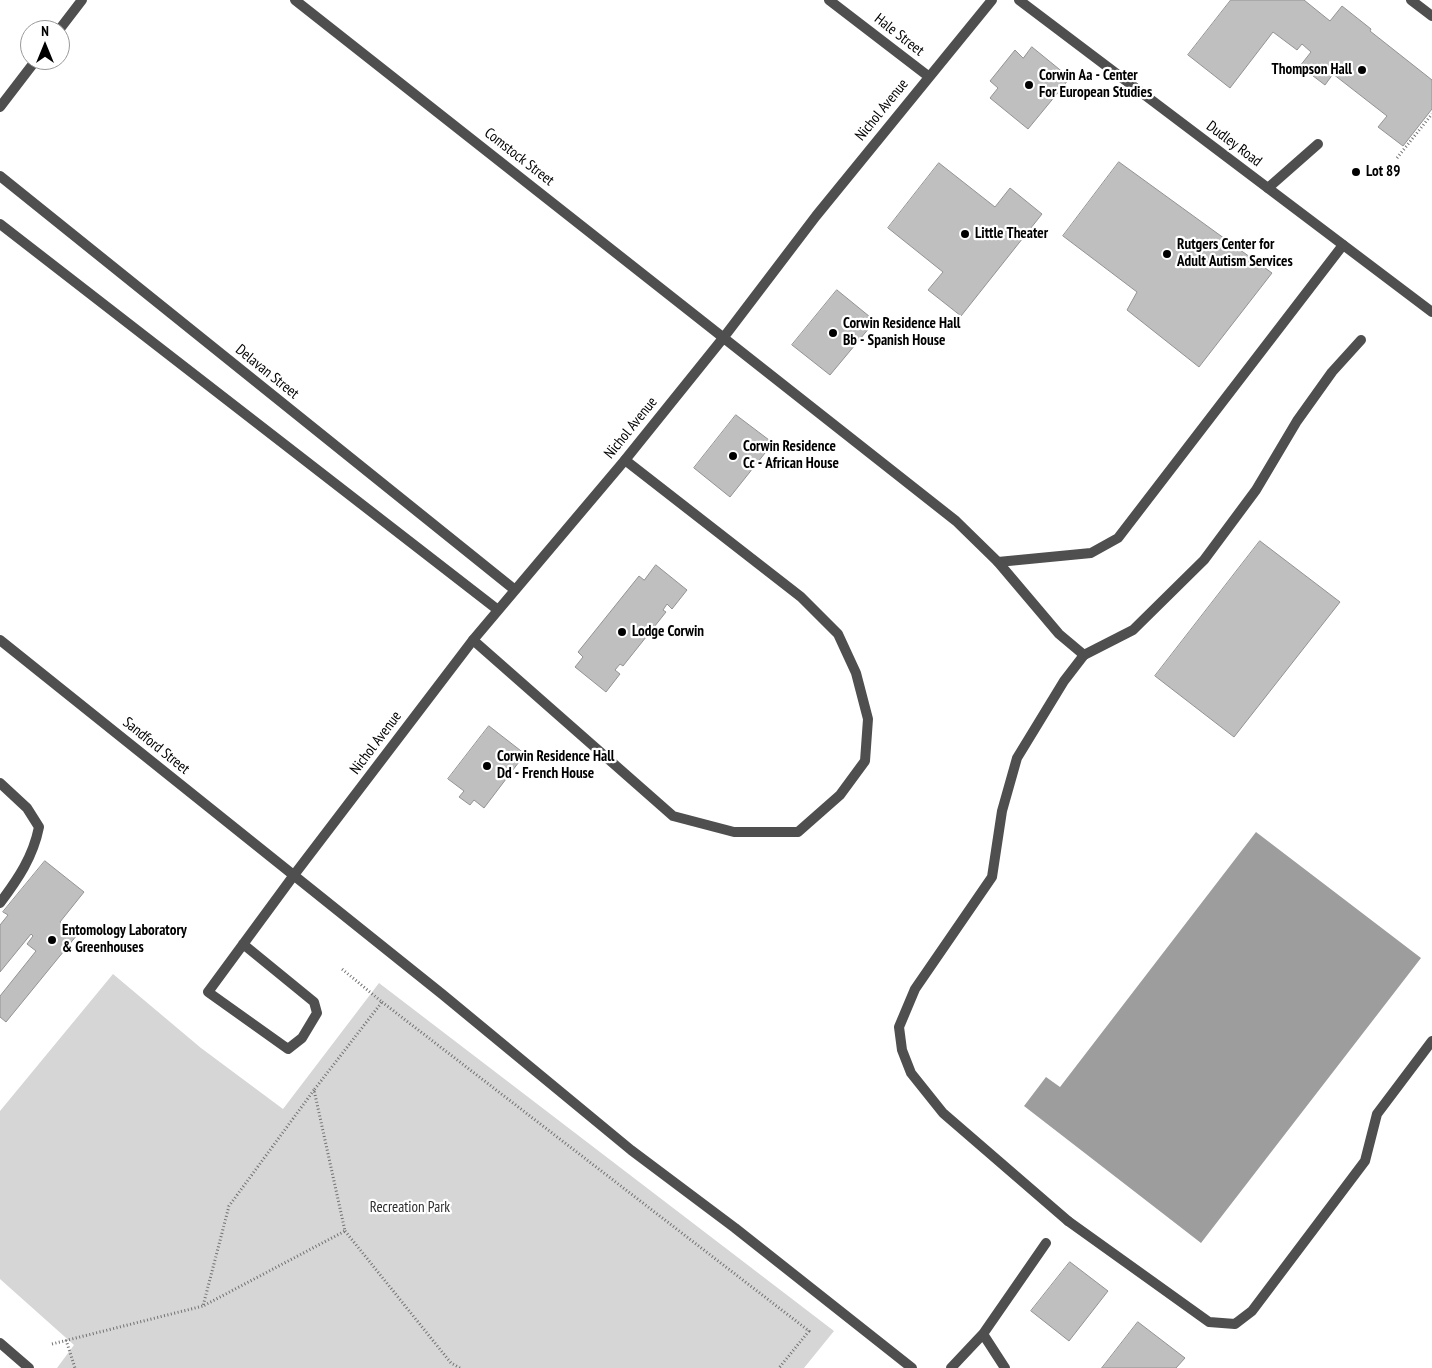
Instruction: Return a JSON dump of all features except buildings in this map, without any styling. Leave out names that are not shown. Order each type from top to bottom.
[{"type":"street","points":[[67,20],[82,0]]},
{"type":"street","name":"Comstock Street","points":[[295,0],[956,521],[998,562],[1059,634],[1084,655]]},
{"type":"street","name":"Hale Street","points":[[829,0],[928,76]]},
{"type":"street","name":"Nichol Avenue","points":[[243,944],[314,1002],[317,1013],[302,1038],[288,1049],[208,992],[243,944],[294,876],[474,640],[625,460],[724,337],[816,216],[928,76],[992,0]]},
{"type":"street","name":"Dudley Road","points":[[1019,0],[1432,312]]},
{"type":"street","points":[[1411,0],[1432,16]]},
{"type":"street","points":[[0,107],[28,70]]},
{"type":"street","points":[[1268,188],[1318,144]]},
{"type":"street","name":"Delavan Street","points":[[0,176],[515,590]]},
{"type":"street","points":[[0,224],[498,610]]},
{"type":"street","points":[[998,562],[1092,553],[1118,538],[1342,245]]},
{"type":"street","points":[[1360,340],[1332,372],[1297,421],[1256,490],[1204,560],[1133,630],[1084,655],[1064,681],[1017,758],[1002,811],[992,877],[914,989],[899,1027],[902,1050],[911,1073],[943,1113],[1068,1221],[1209,1322],[1235,1324],[1252,1311],[1365,1161],[1377,1114],[1432,1041]]},
{"type":"street","points":[[474,640],[673,816],[734,832],[798,832],[840,795],[865,762],[868,719],[856,673],[838,634],[801,597],[625,460]]},
{"type":"street","name":"Sandford Street","points":[[0,640],[457,1006],[631,1150],[735,1228],[912,1368]]},
{"type":"street","points":[[0,783],[28,808],[40,826],[37,840],[23,871],[0,903]]},
{"type":"street","points":[[951,1368],[983,1334],[1046,1242]]},
{"type":"street","points":[[983,1334],[1005,1368]]},
{"type":"street","points":[[0,1343],[29,1368]]},
{"type":"path","points":[[1397,158],[1432,114]]},
{"type":"path","points":[[342,969],[382,1002],[809,1331],[779,1368]]},
{"type":"path","points":[[203,1306],[229,1206],[314,1090],[382,1002]]},
{"type":"path","points":[[314,1090],[346,1230],[451,1363],[460,1368]]},
{"type":"path","points":[[52,1344],[203,1306],[346,1230]]},
{"type":"path","points":[[66,1340],[75,1368]]},
{"type":"green space","name":"Recreation Park","points":[[113,974],[201,1048],[283,1109],[379,983],[834,1331],[804,1368],[57,1368],[74,1345],[0,1279],[0,1111]]},
{"type":"shaded area","points":[[1256,832],[1421,958],[1201,1243],[1024,1106],[1046,1077],[1060,1087]]},
{"type":"place","name":"Thompson Hall","points":[[1362,70]]},
{"type":"place","name":"Corwin Aa - Center For European Studies","points":[[1029,85]]},
{"type":"place","name":"Lot 89","points":[[1356,172]]},
{"type":"place","name":"Little Theater","points":[[965,234]]},
{"type":"place","name":"Rutgers Center for Adult Autism Services","points":[[1167,254]]},
{"type":"place","name":"Corwin Residence Hall Bb - Spanish House","points":[[833,333]]},
{"type":"place","name":"Corwin Residence Cc - African House","points":[[733,456]]},
{"type":"place","name":"Lodge Corwin","points":[[622,632]]},
{"type":"place","name":"Corwin Residence Hall Dd - French House","points":[[487,766]]},
{"type":"place","name":"Entomology Laboratory & Greenhouses","points":[[52,940]]}]
